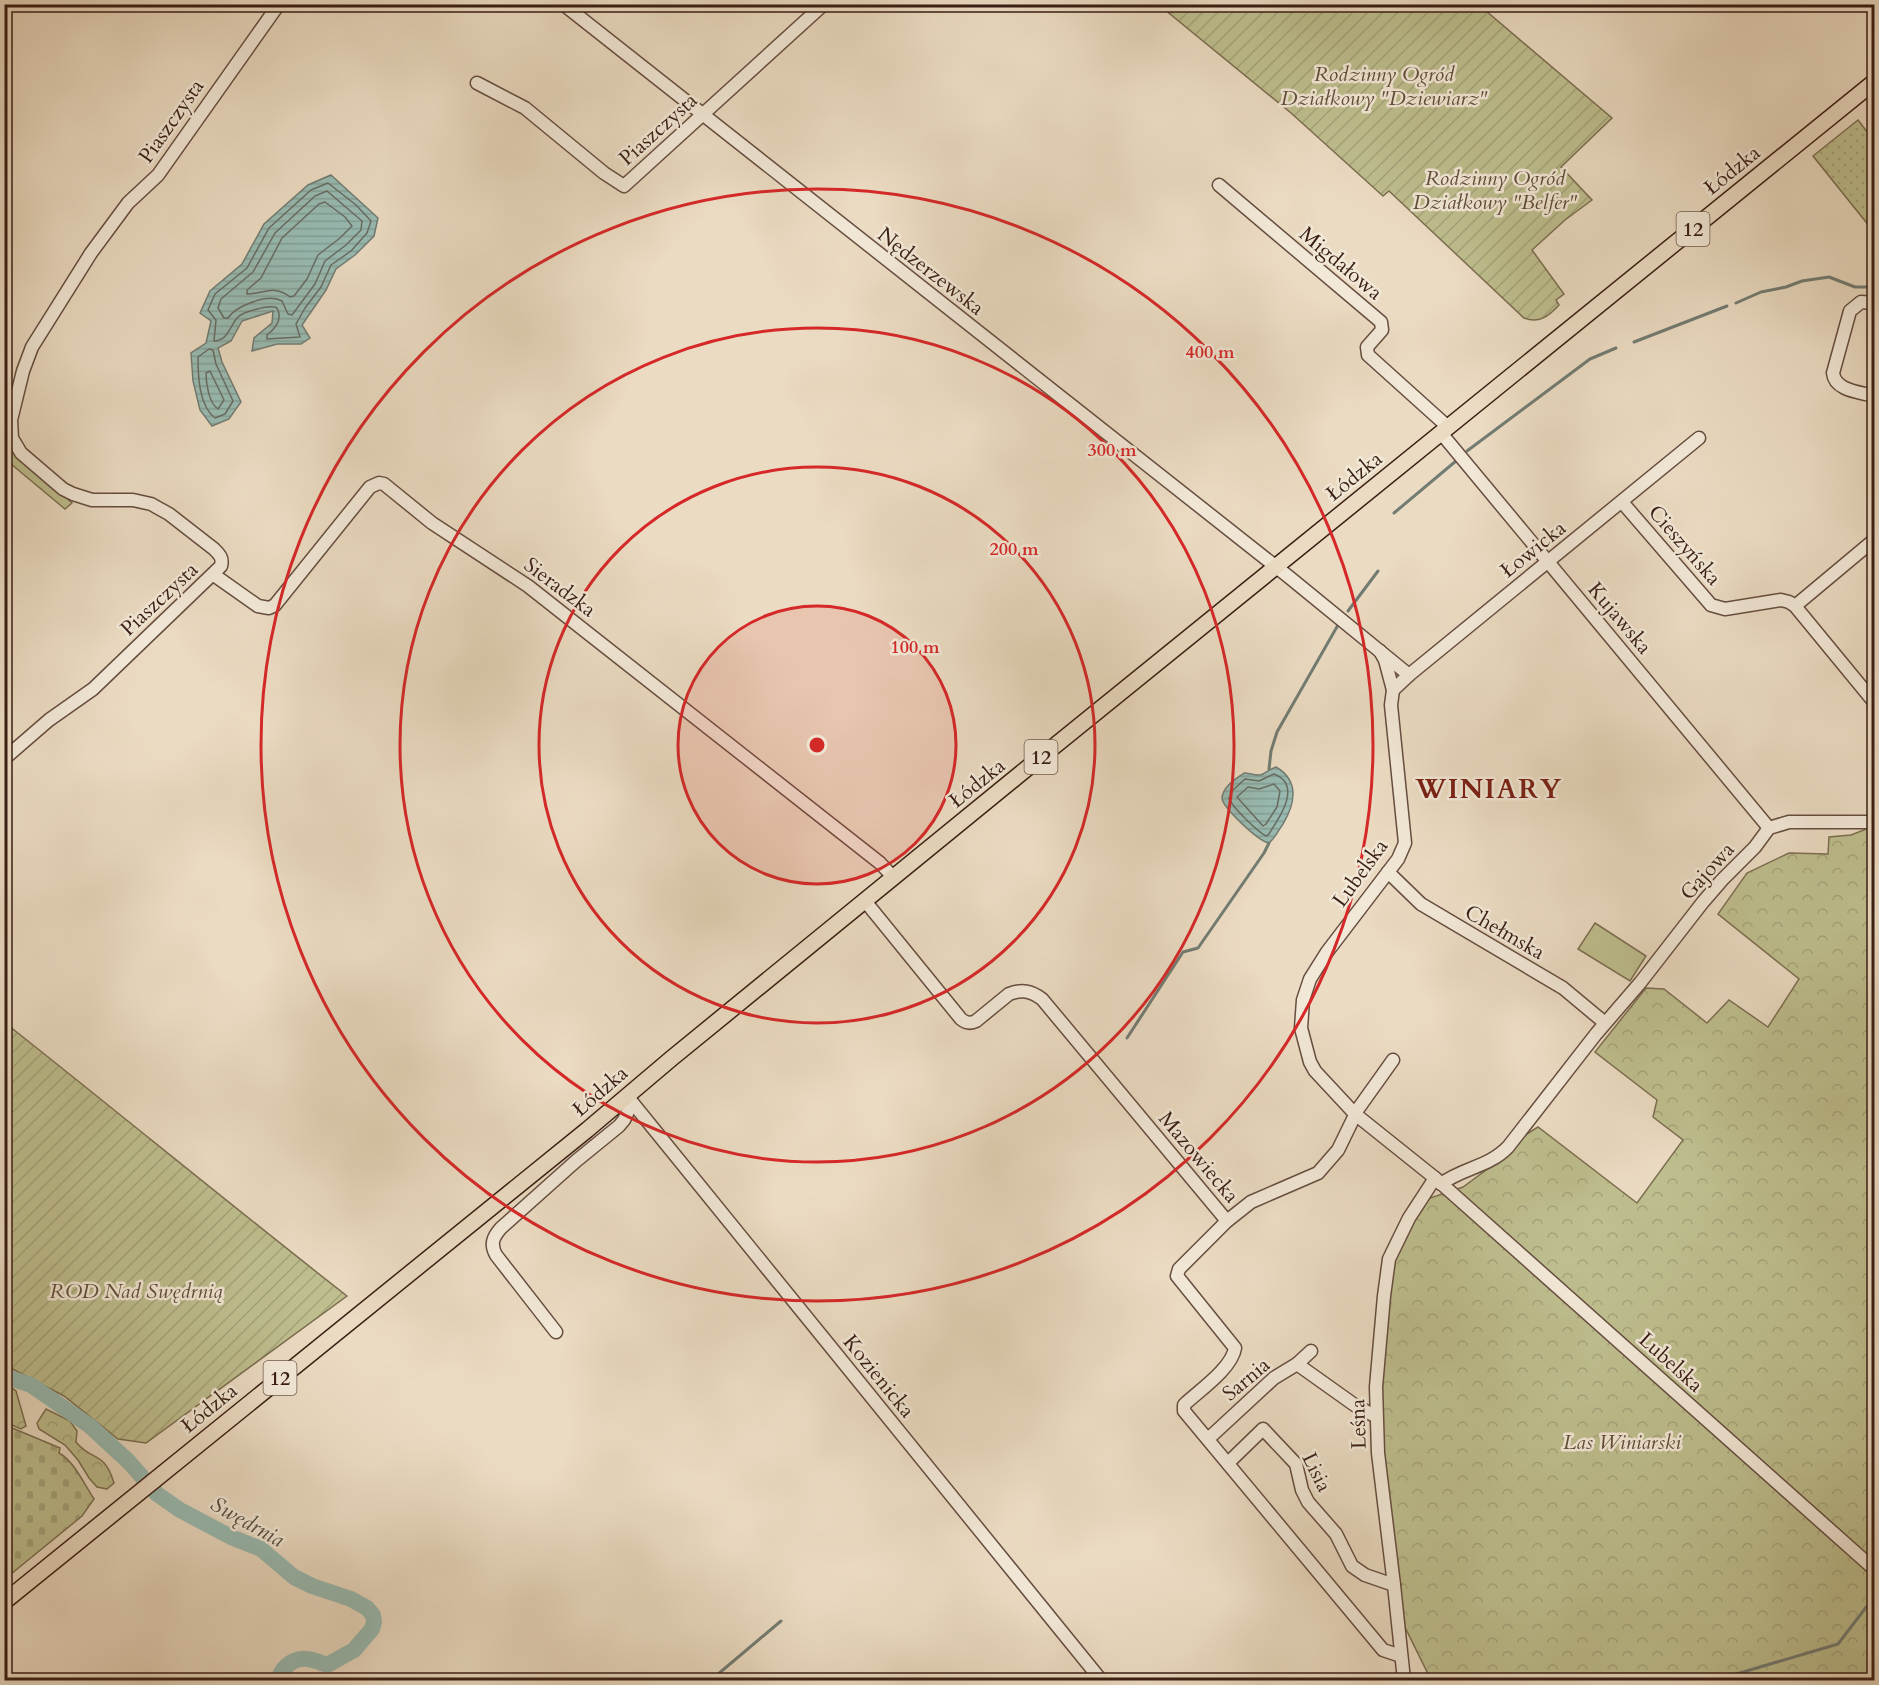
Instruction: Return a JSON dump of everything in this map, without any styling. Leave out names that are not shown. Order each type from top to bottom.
[{"type":"main road","name":"Łódzka","points":[[4,1602],[587,1130],[629,1099],[865,901],[1875,82]]},
{"type":"street","name":"Piaszczysta","points":[[4,759],[49,720],[93,689],[222,566],[220,555],[169,514],[143,502],[92,500],[73,494],[28,460],[16,446],[12,438],[11,420],[27,359],[38,335],[98,242],[134,198],[158,175],[279,4]]},
{"type":"street","name":"Nędzerzewska","points":[[563,4],[1276,567]]},
{"type":"street","name":"Piaszczysta","points":[[477,83],[525,108],[604,173],[624,186],[824,4]]},
{"type":"street","name":"Migdałowa","points":[[1219,185],[1381,322],[1382,330],[1367,347],[1368,355],[1444,430]]},
{"type":"street","points":[[1875,303],[1861,302],[1850,311],[1834,369],[1835,381],[1845,388],[1875,396]]},
{"type":"street","name":"Kujawska","points":[[1444,430],[1548,562],[1769,828]]},
{"type":"street","name":"Łowicka","points":[[1393,690],[1699,438]]},
{"type":"street","name":"Sieradzka","points":[[214,575],[258,606],[269,608],[275,605],[370,487],[375,484],[384,484],[432,523],[528,586],[876,859],[894,878]]},
{"type":"street","name":"Cieszyńska","points":[[1622,502],[1711,605],[1725,609],[1781,600],[1796,606]]},
{"type":"street","points":[[1875,540],[1796,606],[1875,702]]},
{"type":"street","points":[[1276,567],[1409,675]]},
{"type":"street","name":"Lubelska","points":[[1380,651],[1385,660],[1393,690],[1391,705],[1405,843],[1402,853],[1319,963],[1310,979],[1302,1008],[1302,1033],[1312,1067],[1355,1114],[1438,1181],[1875,1569]]},
{"type":"street","points":[[1769,828],[1789,822],[1875,822]]},
{"type":"street","name":"Gajowa","points":[[1605,1023],[1641,983],[1709,895],[1755,848],[1769,828]]},
{"type":"street","name":"Chełmska","points":[[1388,872],[1421,904],[1563,988],[1605,1023]]},
{"type":"street","name":"Mazowiecka","points":[[865,901],[965,1022],[976,1021],[1009,994],[1027,991],[1037,995],[1227,1221],[1178,1272],[1179,1279],[1235,1348],[1233,1357],[1224,1369],[1184,1406],[1184,1411],[1383,1650],[1401,1656]]},
{"type":"street","points":[[1438,1181],[1490,1161],[1503,1153],[1605,1023]]},
{"type":"street","points":[[1227,1221],[1261,1197],[1318,1173],[1338,1150],[1355,1114],[1392,1060]]},
{"type":"street","points":[[556,1332],[496,1255],[492,1245],[493,1239],[509,1221],[576,1161],[620,1126],[624,1120],[629,1099]]},
{"type":"street","name":"Kozienicka","points":[[629,1099],[1101,1680]]},
{"type":"street","name":"Leśna","points":[[1404,1680],[1380,1473],[1376,1378],[1388,1265],[1406,1224],[1438,1181]]},
{"type":"street","name":"Sarnia","points":[[1208,1439],[1274,1378],[1297,1364],[1311,1351]]},
{"type":"street","points":[[1297,1364],[1356,1406],[1376,1416]]},
{"type":"street","name":"Lisia","points":[[1228,1463],[1263,1429],[1296,1464],[1302,1490],[1308,1502],[1336,1534],[1352,1566],[1365,1575],[1394,1585]]},
{"type":"green space","points":[[1159,5],[1479,5],[1612,118],[1561,167],[1592,200],[1565,220],[1532,250],[1564,294],[1556,300],[1559,305],[1543,318],[1529,320],[1524,318],[1389,191],[1383,196],[1291,113]]},
{"type":"green space","points":[[1858,120],[1874,141],[1874,232],[1813,156]]},
{"type":"green space","points":[[4,382],[12,391],[6,442],[72,503],[65,509],[5,459]]},
{"type":"green space","name":"Las Winiarski","points":[[1874,826],[1874,1680],[1431,1680],[1402,1621],[1385,1474],[1380,1402],[1392,1265],[1406,1234],[1427,1199],[1463,1187],[1505,1156],[1522,1137],[1538,1127],[1637,1203],[1683,1140],[1653,1117],[1657,1100],[1595,1052],[1646,988],[1664,989],[1707,1023],[1729,1000],[1768,1027],[1799,979],[1718,914],[1747,873],[1789,853],[1828,854],[1829,837],[1851,835]]},
{"type":"green space","points":[[1595,923],[1646,956],[1630,981],[1578,949]]},
{"type":"green space","name":"ROD Nad Swędrnią","points":[[4,1022],[347,1296],[146,1443],[118,1439],[64,1396],[5,1365]]},
{"type":"green space","points":[[5,1383],[16,1391],[26,1426],[21,1429],[5,1422]]},
{"type":"green space","points":[[46,1409],[70,1421],[77,1431],[76,1442],[106,1465],[114,1483],[107,1489],[97,1487],[65,1445],[39,1429],[37,1423]]},
{"type":"green space","points":[[5,1425],[60,1448],[59,1453],[74,1467],[94,1499],[82,1516],[5,1579]]},
{"type":"water","points":[[331,175],[378,218],[374,236],[355,255],[336,269],[326,290],[302,325],[310,338],[301,344],[277,344],[252,351],[254,338],[272,323],[273,311],[242,321],[231,341],[218,348],[222,362],[241,402],[229,419],[212,426],[200,410],[193,381],[191,353],[206,343],[211,321],[200,313],[210,291],[242,264],[264,224],[308,185]]},
{"type":"water","points":[[1276,767],[1289,779],[1293,793],[1290,809],[1283,824],[1269,843],[1241,823],[1228,809],[1222,798],[1227,786],[1244,773],[1261,775]]},
{"type":"waterway","points":[[1736,303],[1761,292],[1802,281],[1829,277],[1855,287],[1874,287]]},
{"type":"waterway","points":[[1634,342],[1727,306]]},
{"type":"waterway","points":[[1467,451],[1590,359],[1616,348]]},
{"type":"waterway","points":[[1394,513],[1456,461]]},
{"type":"waterway","points":[[1348,611],[1378,571]]},
{"type":"waterway","points":[[1269,769],[1271,751],[1277,732],[1338,625]]},
{"type":"waterway","points":[[1127,1038],[1183,952],[1198,948],[1269,843]]},
{"type":"waterway","name":"Swędrnia","points":[[4,1376],[31,1385],[90,1426],[129,1462],[157,1494],[180,1510],[231,1537],[261,1549],[294,1577],[312,1586],[351,1599],[367,1608],[373,1615],[372,1629],[354,1650],[329,1664],[309,1659],[297,1660],[287,1665],[278,1680]]},
{"type":"waterway","points":[[1716,1680],[1838,1644],[1874,1597]]},
{"type":"waterway","points":[[711,1680],[781,1621]]},
{"type":"district","name":"WINIARY","points":[[1489,789]]},
{"type":"park label","name":"Rodzinny Ogród Działkowy \"Dziewiarz\"","points":[[1384,86]]},
{"type":"park label","name":"Rodzinny Ogród Działkowy \"Belfer\"","points":[[1495,190]]}]
